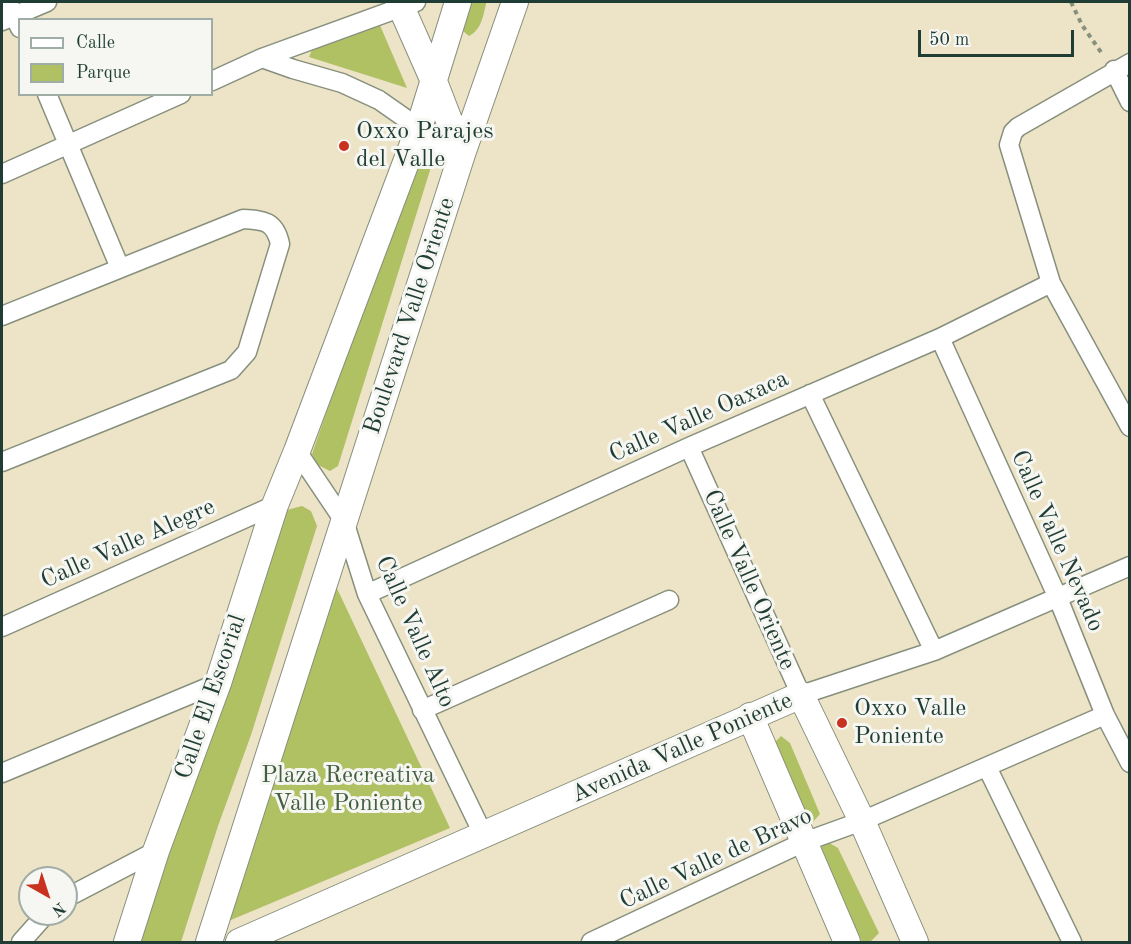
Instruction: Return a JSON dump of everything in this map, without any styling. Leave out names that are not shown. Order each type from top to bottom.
[{"type":"street","points":[[11,16],[47,2]]},
{"type":"street","points":[[297,451],[419,128],[458,2]]},
{"type":"street","name":"Boulevard Valle Oriente","points":[[344,521],[460,160],[515,2]]},
{"type":"street","points":[[213,81],[262,58],[406,3],[460,160]]},
{"type":"street","points":[[262,58],[342,82],[379,100],[460,160]]},
{"type":"street","points":[[1130,102],[1122,67],[1018,127],[1013,132],[1009,145],[1051,283],[1130,427]]},
{"type":"street","points":[[49,96],[120,268]]},
{"type":"street","points":[[2,174],[177,96]]},
{"type":"street","points":[[2,316],[243,219],[262,220],[278,234],[280,244],[247,352],[231,370],[2,462]]},
{"type":"street","name":"Calle Valle Oaxaca","points":[[367,594],[689,447],[940,338],[1051,283]]},
{"type":"street","name":"Calle Valle Nevado","points":[[940,338],[1058,598],[1106,715],[1130,763]]},
{"type":"street","points":[[810,394],[934,651]]},
{"type":"street","name":"Calle Valle Oriente","points":[[689,447],[801,694],[862,821],[915,942]]},
{"type":"street","name":"Calle El Escorial","points":[[126,942],[156,851],[218,683],[275,505],[297,451]]},
{"type":"street","name":"Calle Valle Alto","points":[[297,451],[344,521],[367,594],[484,836]]},
{"type":"street","name":"Calle Valle Alegre","points":[[2,627],[275,505]]},
{"type":"street","points":[[209,942],[344,521]]},
{"type":"street","name":"Avenida Valle Poniente","points":[[240,942],[801,694],[934,651],[1130,566]]},
{"type":"street","points":[[422,710],[669,600]]},
{"type":"street","points":[[2,773],[218,683]]},
{"type":"street","name":"Calle Valle de Bravo","points":[[591,942],[804,842],[862,821],[1106,715]]},
{"type":"street","points":[[750,716],[847,942]]},
{"type":"street","points":[[987,767],[1072,942]]},
{"type":"street","points":[[78,892],[156,851]]},
{"type":"street","points":[[21,942],[35,926]]},
{"type":"path","points":[[1071,2],[1082,25],[1122,67]]},
{"type":"green space","points":[[469,2],[486,2],[486,4],[479,27],[469,36],[463,31],[463,24]]},
{"type":"green space","points":[[379,23],[407,88],[309,57],[312,50]]},
{"type":"green space","points":[[427,143],[436,151],[338,466],[330,471],[318,465],[312,454],[409,173]]},
{"type":"green space","points":[[302,506],[311,511],[317,526],[251,735],[218,826],[181,942],[133,942],[283,511]]},
{"type":"green space","name":"Plaza Recreativa Valle Poniente","points":[[334,582],[450,828],[219,925]]},
{"type":"green space","points":[[781,736],[790,743],[820,814],[813,822],[806,821],[774,743]]},
{"type":"green space","points":[[826,841],[838,848],[879,933],[870,942],[862,942],[820,852]]},
{"type":"place","name":"Oxxo Parajes del Valle","points":[[344,146]]},
{"type":"place","name":"Oxxo Valle Poniente","points":[[842,723]]}]
